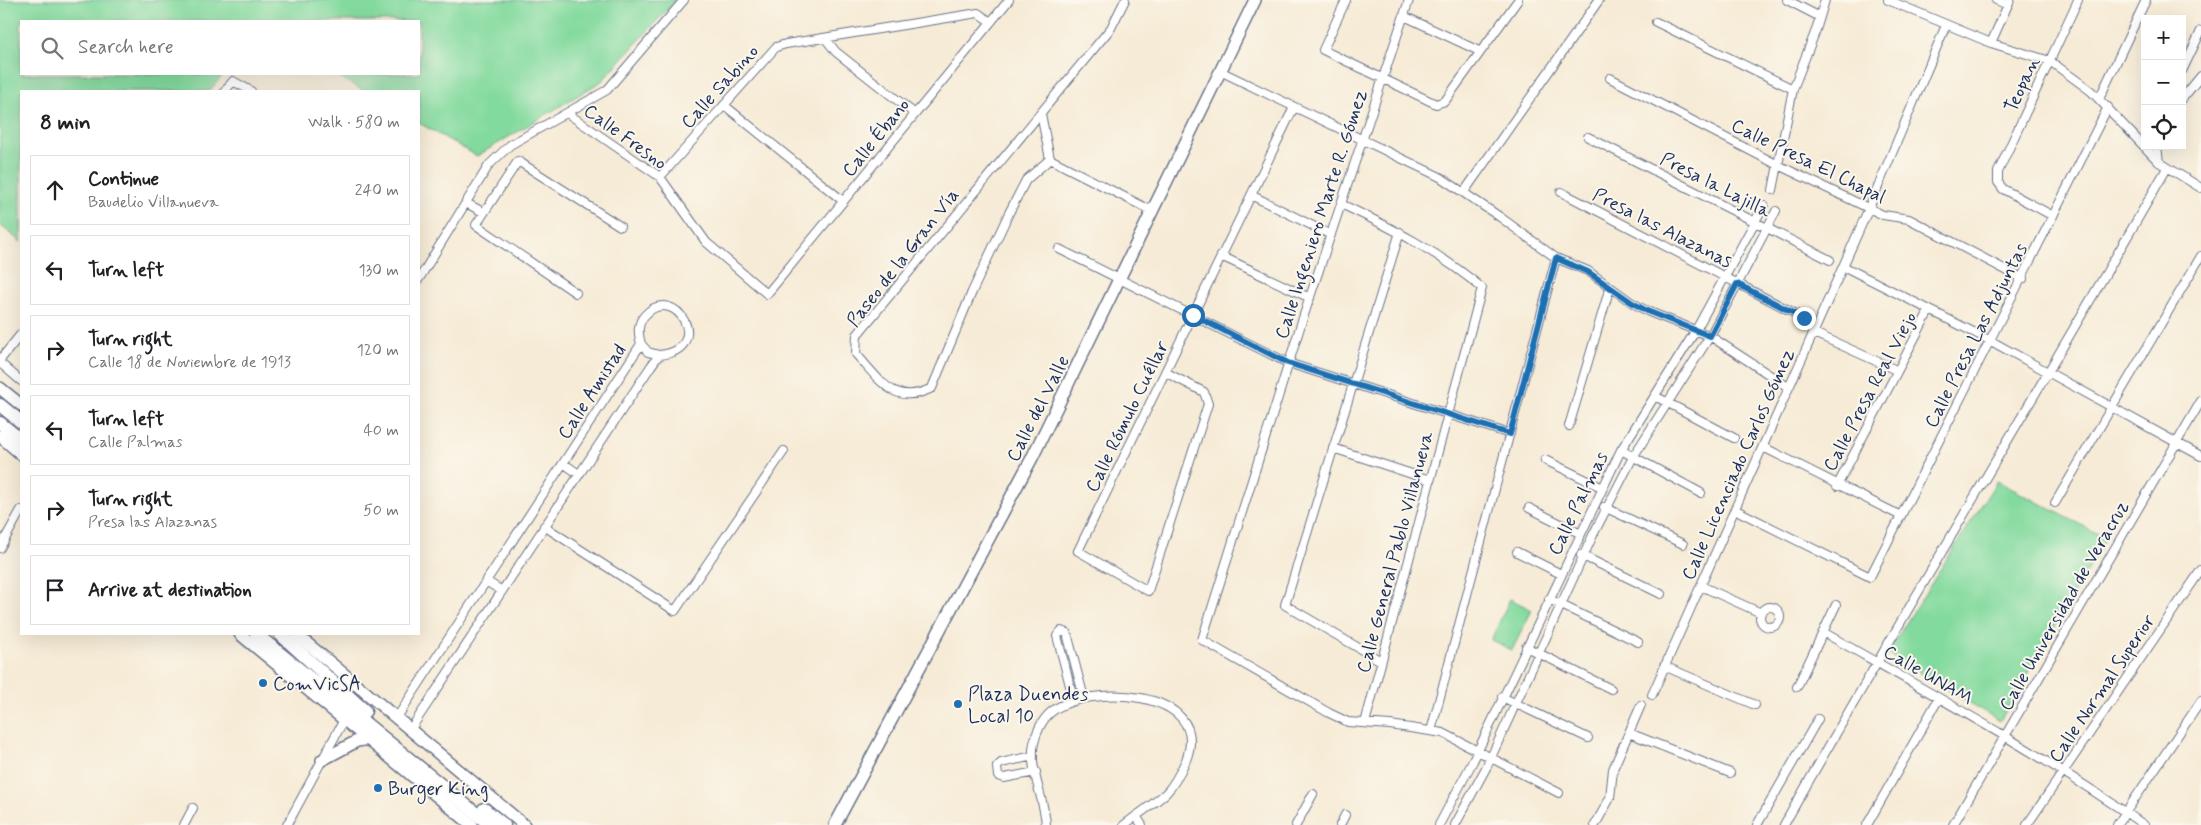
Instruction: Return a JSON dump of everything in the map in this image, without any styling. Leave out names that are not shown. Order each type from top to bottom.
[{"type":"main road","points":[[20,421],[5,409],[0,423],[20,439]]},
{"type":"main road","points":[[282,635],[303,647],[349,709],[406,764],[490,825]]},
{"type":"main road","points":[[259,636],[349,709],[409,750],[504,825]]},
{"type":"main road","points":[[259,636],[284,651],[303,647]]},
{"type":"street","points":[[420,277],[489,165],[499,154],[510,144],[607,90],[684,0]]},
{"type":"street","name":"Calle Ébano","points":[[767,294],[1008,0]]},
{"type":"street","name":"Paseo de la Gran Vía","points":[[1050,159],[1026,180],[1017,196],[972,292],[932,388],[918,394],[897,393],[880,380],[856,354],[857,335],[1005,154],[1042,114],[1111,28],[1125,0]]},
{"type":"street","name":"Calle del Valle","points":[[835,825],[1032,458],[1255,0]]},
{"type":"street","points":[[1346,0],[1323,50],[1436,104],[1441,103],[1518,0]]},
{"type":"street","name":"Calle Ingeniero Marte R. Gómez","points":[[1365,723],[1348,722],[1328,713],[1202,640],[1288,363],[1409,0]]},
{"type":"street","points":[[1464,192],[1599,0]]},
{"type":"street","points":[[1788,0],[1820,17]]},
{"type":"street","points":[[1773,190],[1787,129],[1793,89],[1825,0]]},
{"type":"street","points":[[1888,0],[1991,43],[2050,61],[2108,107],[2159,162],[2201,188]]},
{"type":"street","points":[[1991,43],[2009,2],[1996,0]]},
{"type":"street","name":"Teopan","points":[[2053,216],[2003,189],[1998,182],[1998,172],[2078,0]]},
{"type":"street","points":[[2099,99],[2146,0]]},
{"type":"street","name":"Calle Sabino","points":[[660,177],[776,47],[978,13],[991,22]]},
{"type":"street","points":[[1404,16],[1479,51]]},
{"type":"street","points":[[1656,22],[1793,89]]},
{"type":"street","name":"Calle Licenciado Carlos Gómez","points":[[1652,695],[1736,510],[1812,332],[1869,208],[1946,25]]},
{"type":"street","points":[[2186,63],[2201,31]]},
{"type":"street","points":[[825,38],[836,52],[915,114]]},
{"type":"street","points":[[1220,71],[1440,177],[1556,258],[1588,272],[1647,311],[1710,336],[1788,387]]},
{"type":"street","points":[[2186,93],[2201,76]]},
{"type":"street","name":"Calle Presa El Chapal","points":[[1610,78],[1778,165],[1883,215],[1909,219],[2023,279]]},
{"type":"street","points":[[226,90],[233,81],[249,90]]},
{"type":"street","points":[[724,105],[843,201]]},
{"type":"street","name":"Calle Rómulo Cuéllar","points":[[1165,372],[1204,392],[1208,398],[1208,404],[1148,591],[1078,551],[1221,256],[1294,107]]},
{"type":"street","name":"Calle Presa Las Adjuntas","points":[[1736,510],[1870,577],[2023,279],[2108,107]]},
{"type":"street","name":"Calle Fresno","points":[[567,113],[660,177],[706,242],[767,294]]},
{"type":"street","points":[[1042,114],[1050,159],[1152,211]]},
{"type":"street","name":"Presa la Lajilla","points":[[1588,137],[1830,260]]},
{"type":"street","points":[[2158,150],[2159,162]]},
{"type":"street","points":[[576,293],[476,224],[483,212],[518,161],[620,226]]},
{"type":"street","points":[[1784,825],[1876,662],[2050,372],[2167,168]]},
{"type":"street","name":"Presa las Alazanas","points":[[1561,192],[1804,318]]},
{"type":"street","points":[[1251,195],[1331,235]]},
{"type":"street","points":[[466,203],[483,212]]},
{"type":"street","name":"Calle General Pablo Villanueva","points":[[1341,204],[1400,232],[1455,266],[1482,288],[1365,723]]},
{"type":"street","name":"Calle Palmas","points":[[1439,825],[1478,749],[1621,450],[1696,330],[1764,205]]},
{"type":"street","name":"Calle Palmas","points":[[1455,825],[1490,756],[1606,509],[1633,456],[1710,336],[1776,211]]},
{"type":"street","points":[[1382,662],[1285,605],[1400,232]]},
{"type":"street","points":[[1059,249],[1288,363],[1510,434]]},
{"type":"street","points":[[1221,256],[1310,298]]},
{"type":"street","points":[[2055,503],[2201,256]]},
{"type":"street","points":[[1431,731],[1556,258]]},
{"type":"street","points":[[1843,266],[2050,372],[2201,456]]},
{"type":"street","points":[[1569,426],[1610,287]]},
{"type":"street","name":"Calle Amistad","points":[[396,719],[642,344],[638,332],[641,320],[650,310],[659,306],[668,306],[678,312],[685,320],[686,338],[681,347],[671,354],[659,355],[410,730]]},
{"type":"street","name":"Calle Presa Real Viejo","points":[[1837,486],[1896,370],[1929,311]]},
{"type":"street","points":[[1812,332],[1896,370]]},
{"type":"street","points":[[20,335],[0,361],[20,380]]},
{"type":"street","points":[[642,344],[648,352],[659,355]]},
{"type":"street","points":[[0,388],[20,404]]},
{"type":"street","points":[[1655,396],[1734,438]]},
{"type":"street","name":"Calle Universidad de Veracruz","points":[[1953,825],[2201,401]]},
{"type":"street","points":[[0,436],[20,453]]},
{"type":"street","points":[[1763,447],[1837,486],[1902,516]]},
{"type":"street","points":[[1333,448],[1430,480]]},
{"type":"street","points":[[1621,450],[1701,493]]},
{"type":"street","points":[[544,526],[675,611],[784,452]]},
{"type":"street","points":[[1544,460],[1603,488]]},
{"type":"street","points":[[563,463],[579,474]]},
{"type":"street","points":[[1595,504],[1683,544]]},
{"type":"street","points":[[1529,508],[1580,534]]},
{"type":"street","points":[[0,548],[20,512]]},
{"type":"street","points":[[1572,551],[1661,594]]},
{"type":"street","points":[[1517,552],[1561,574]]},
{"type":"street","name":"Calle Normal Superior","points":[[2027,825],[2201,570]]},
{"type":"street","points":[[486,581],[502,591]]},
{"type":"street","points":[[1701,586],[1761,613]]},
{"type":"street","points":[[1549,599],[1638,642]]},
{"type":"street","points":[[1797,687],[1836,606]]},
{"type":"street","points":[[1074,701],[1057,636],[1061,631],[1067,633],[1084,698]]},
{"type":"street","name":"Calle UNAM","points":[[1823,632],[2064,771],[2144,825]]},
{"type":"street","points":[[241,635],[349,709],[369,739],[406,764],[472,825]]},
{"type":"street","points":[[297,635],[303,647],[410,730],[524,825]]},
{"type":"street","points":[[1526,647],[1610,689]]},
{"type":"street","points":[[1066,669],[1076,666]]},
{"type":"street","points":[[1664,666],[1755,705]]},
{"type":"street","points":[[411,696],[425,706]]},
{"type":"street","points":[[1046,825],[1046,810],[1033,756],[1033,744],[1039,727],[1049,714],[1074,701],[1084,698],[1127,696],[1154,700],[1167,705],[1180,716],[1189,732],[1189,751],[1181,771],[1167,792],[1124,825]]},
{"type":"street","points":[[1502,697],[1588,738]]},
{"type":"street","points":[[1867,825],[1939,698]]},
{"type":"street","points":[[2117,825],[2201,701]]},
{"type":"street","points":[[1595,825],[1610,798],[1613,769],[1641,705]]},
{"type":"street","points":[[287,825],[349,709]]},
{"type":"street","points":[[1757,825],[1818,719]]},
{"type":"street","points":[[1365,723],[1444,733],[1478,749],[1559,793]]},
{"type":"street","points":[[1629,733],[1730,773]]},
{"type":"street","points":[[322,760],[357,741],[369,739]]},
{"type":"street","points":[[1033,756],[1001,763],[997,767],[996,772],[998,776],[1004,778],[1036,772]]},
{"type":"street","points":[[1296,825],[1313,794]]},
{"type":"street","points":[[184,825],[193,808]]},
{"type":"street","points":[[1340,825],[1345,815]]},
{"type":"street","points":[[1136,816],[1142,825]]},
{"type":"green space","points":[[0,0],[676,0],[602,81],[477,156],[420,124],[420,90],[362,90],[336,75],[420,75],[420,20],[20,20],[20,75],[223,75],[210,90],[20,90],[20,241],[0,225]]},
{"type":"green space","points":[[1997,481],[2106,538],[2000,721],[1887,653]]},
{"type":"green space","points":[[1510,599],[1532,610],[1512,650],[1491,640]]},
{"type":"place","name":"ComVicSA","points":[[263,683]]},
{"type":"place","name":"Plaza Duendes Local 10","points":[[958,704]]},
{"type":"place","name":"Burger King","points":[[378,788]]},
{"type":"route","points":[[1193,315],[1288,363],[1510,434],[1556,258],[1588,272],[1647,311],[1710,336],[1737,284],[1804,318]]}]
